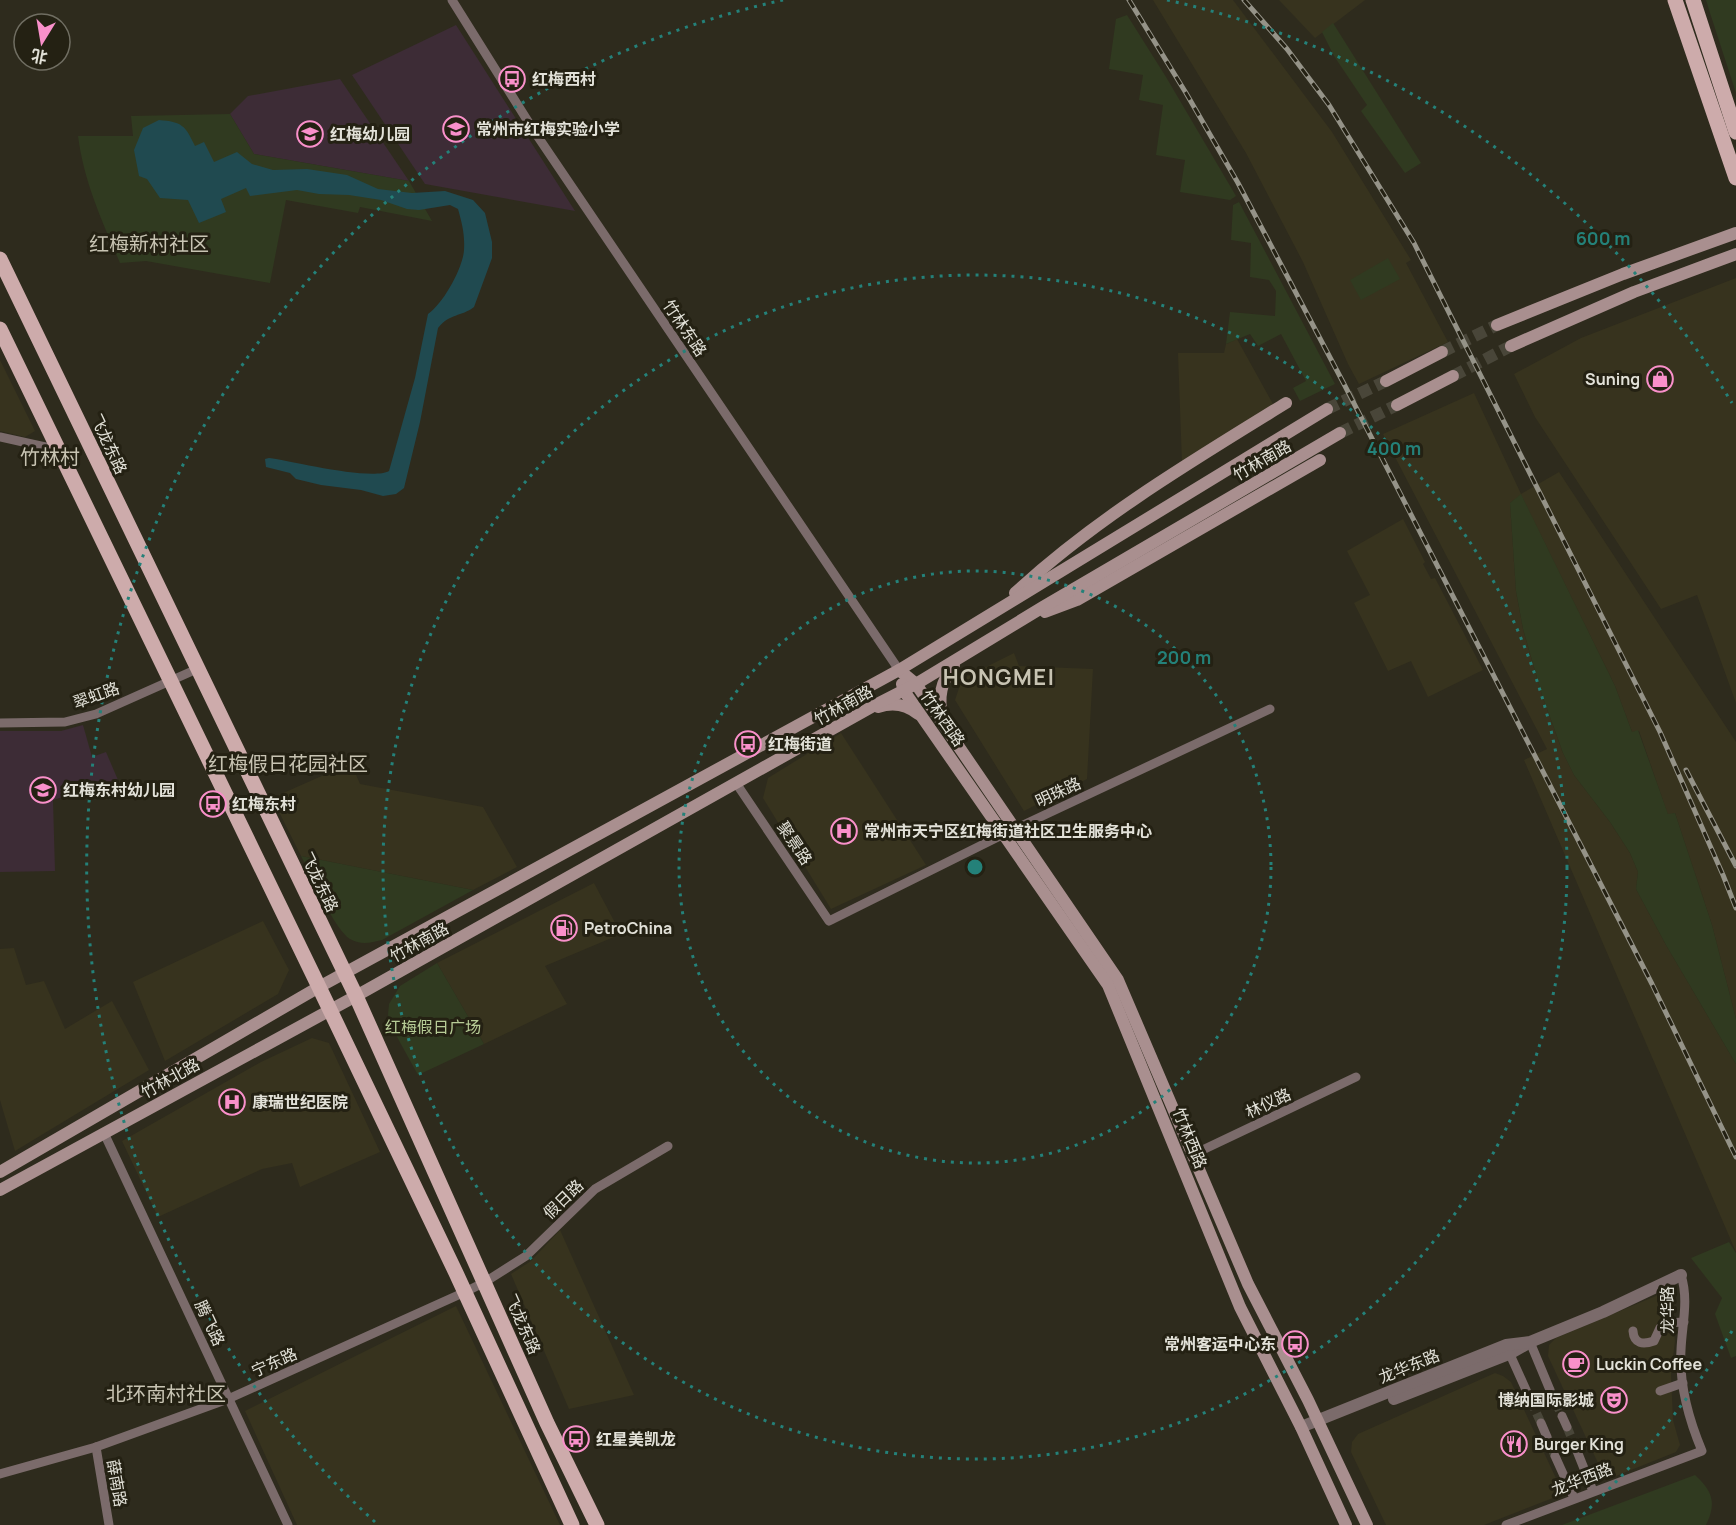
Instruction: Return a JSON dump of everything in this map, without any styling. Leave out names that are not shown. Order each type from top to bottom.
[{"type":"main road","points":[[1675,0],[1736,178]]},
{"type":"main road","points":[[1693,0],[1736,132]]},
{"type":"main road","points":[[1497,325],[1623,274],[1736,233]]},
{"type":"main road","points":[[1511,346],[1634,292],[1736,254]]},
{"type":"main road","name":"飞龙东路","points":[[0,259],[356,996],[547,1423],[597,1525]]},
{"type":"main road","points":[[0,329],[320,987],[465,1292],[572,1525]]},
{"type":"main road","points":[[1386,381],[1442,352]]},
{"type":"main road","points":[[1397,405],[1454,376]]},
{"type":"main road","points":[[995,611],[1048,563],[1152,487],[1286,403]]},
{"type":"main road","name":"竹林南路","points":[[345,974],[899,670],[1328,410]]},
{"type":"main road","name":"竹林南路","points":[[356,996],[864,711],[904,691],[1340,433]]},
{"type":"main road","points":[[1016,623],[1077,600],[1320,460]]},
{"type":"main road","points":[[946,728],[940,708],[940,687],[946,674],[960,657]]},
{"type":"main road","name":"竹林西路","points":[[899,670],[916,684],[946,728],[1108,985],[1240,1307],[1346,1525]]},
{"type":"main road","name":"竹林西路","points":[[899,670],[904,691],[923,718],[1118,980],[1248,1284],[1367,1525]]},
{"type":"main road","points":[[864,711],[888,704],[909,707],[923,718]]},
{"type":"main road","name":"竹林北路","points":[[0,1172],[345,974]]},
{"type":"main road","name":"竹林北路","points":[[0,1190],[356,996]]},
{"type":"street","name":"竹林东路","points":[[452,0],[541,141],[899,670]]},
{"type":"street","points":[[0,437],[59,450]]},
{"type":"street","name":"翠虹路","points":[[0,723],[65,722],[96,714],[197,669]]},
{"type":"street","name":"明珠路","points":[[829,921],[1270,709]]},
{"type":"street","name":"聚景路","points":[[736,783],[829,921]]},
{"type":"street","name":"林仪路","points":[[1192,1155],[1356,1077]]},
{"type":"street","name":"腾飞路","points":[[104,1133],[288,1525]]},
{"type":"street","name":"假日路","points":[[484,1282],[526,1256],[595,1189],[668,1146]]},
{"type":"street","name":"龙华东路","points":[[1302,1431],[1603,1312],[1680,1275]]},
{"type":"street","name":"龙华路","points":[[1680,1275],[1685,1312],[1681,1350],[1683,1383],[1693,1428],[1702,1450]]},
{"type":"street","name":"宁东路","points":[[0,1474],[96,1447],[228,1399],[484,1282]]},
{"type":"street","points":[[1633,1331],[1638,1342],[1646,1344],[1654,1341],[1660,1328],[1667,1323],[1684,1322]]},
{"type":"street","points":[[1530,1342],[1550,1390]]},
{"type":"street","points":[[1508,1349],[1531,1401]]},
{"type":"street","points":[[1660,1391],[1683,1383]]},
{"type":"street","points":[[1562,1416],[1567,1427]]},
{"type":"street","points":[[1541,1423],[1547,1437]]},
{"type":"street","name":"薛南路","points":[[96,1447],[110,1525]]},
{"type":"street","name":"龙华西路","points":[[1506,1525],[1702,1450]]},
{"type":"street","points":[[1577,1451],[1593,1491]]},
{"type":"street","points":[[1555,1456],[1574,1498]]},
{"type":"shaded area","points":[[1153,0],[1233,0],[1332,132],[1411,260],[1406,263],[1448,342],[1359,384],[1303,262],[1246,153]]},
{"type":"shaded area","points":[[1279,0],[1365,0],[1315,38]]},
{"type":"shaded area","name":"常州市红梅实验小学","points":[[456,25],[575,211],[425,184],[352,75]]},
{"type":"shaded area","name":"红梅幼儿园","points":[[340,79],[409,181],[254,154],[230,114],[248,96]]},
{"type":"shaded area","points":[[1736,278],[1736,703],[1697,595],[1661,609],[1535,417],[1514,374],[1581,338]]},
{"type":"shaded area","points":[[1237,339],[1273,404],[1182,463],[1178,353],[1224,353],[1226,344]]},
{"type":"shaded area","points":[[0,360],[35,431],[25,437],[0,431]]},
{"type":"shaded area","points":[[1474,393],[1521,494],[1559,472],[1736,742],[1736,1019],[1712,925],[1675,813],[1668,815],[1639,731],[1632,732],[1615,686],[1521,495],[1510,503],[1516,591],[1523,629],[1542,695],[1563,753],[1574,775],[1610,822],[1630,853],[1638,872],[1636,889],[1736,1064],[1736,1252],[1524,760],[1547,749],[1383,434]]},
{"type":"shaded area","points":[[1403,519],[1425,562],[1423,564],[1431,579],[1435,578],[1483,670],[1428,697],[1411,661],[1388,671],[1354,603],[1370,595],[1347,551]]},
{"type":"shaded area","points":[[1014,653],[1019,666],[1093,669],[1087,779],[1024,811],[955,700],[962,679]]},
{"type":"shaded area","name":"红梅东村幼儿园","points":[[83,725],[92,757],[106,752],[118,780],[53,800],[55,871],[0,872],[0,731],[61,731]]},
{"type":"shaded area","name":"常州市天宁区红梅街道社区卫生服务中心","points":[[841,733],[926,865],[831,909],[763,798],[768,778]]},
{"type":"shaded area","points":[[351,763],[360,784],[483,807],[517,867],[473,890],[301,856],[272,798]]},
{"type":"shaded area","points":[[594,883],[621,934],[545,966],[567,1004],[484,1044],[437,963]]},
{"type":"shaded area","points":[[263,921],[289,970],[278,994],[165,1061],[133,982]]},
{"type":"shaded area","points":[[14,948],[26,985],[44,981],[65,1029],[112,1001],[149,1070],[15,1151],[0,1100],[0,949]]},
{"type":"shaded area","points":[[312,1038],[329,1043],[380,1152],[300,1187],[292,1163],[262,1169],[158,1217],[122,1141],[261,1062]]},
{"type":"shaded area","points":[[560,1230],[634,1395],[569,1409],[511,1274],[531,1261]]},
{"type":"shaded area","points":[[1658,1295],[1664,1297],[1672,1314],[1675,1341],[1671,1374],[1673,1420],[1680,1445],[1676,1452],[1611,1478],[1604,1476],[1548,1356],[1549,1345],[1556,1338]]},
{"type":"shaded area","points":[[456,1306],[560,1525],[297,1525],[245,1411]]},
{"type":"shaded area","points":[[1495,1373],[1511,1382],[1561,1489],[1558,1496],[1484,1525],[1386,1525],[1351,1452],[1352,1442],[1358,1434]]},
{"type":"green space","points":[[1706,0],[1736,0],[1736,93],[1710,13]]},
{"type":"green space","points":[[1127,15],[1236,196],[1230,200],[1180,192],[1185,160],[1156,155],[1163,105],[1139,100],[1143,75],[1109,69],[1116,19]]},
{"type":"green space","points":[[1333,23],[1421,163],[1405,173],[1361,111],[1367,105],[1334,56],[1322,32]]},
{"type":"green space","points":[[230,114],[254,154],[409,181],[432,221],[360,207],[358,213],[286,200],[270,283],[146,261],[120,263],[89,185],[78,136],[133,136],[131,116]]},
{"type":"green space","points":[[1239,202],[1335,384],[1300,401],[1293,388],[1306,381],[1281,334],[1258,346],[1250,334],[1226,344],[1230,312],[1275,316],[1276,291],[1269,280],[1250,277],[1251,243],[1231,240],[1233,205]]},
{"type":"green space","points":[[1388,258],[1400,279],[1361,300],[1350,280]]},
{"type":"green space","points":[[1521,494],[1615,686],[1632,732],[1638,730],[1668,814],[1675,813],[1712,925],[1736,1019],[1736,1064],[1636,889],[1638,872],[1630,853],[1610,822],[1574,775],[1563,753],[1542,695],[1523,629],[1516,591],[1510,503]]},
{"type":"green space","points":[[301,856],[473,890],[382,940],[362,943],[350,939],[337,924]]},
{"type":"green space","name":"红梅假日广场","points":[[437,963],[484,1044],[418,1075],[391,1026],[388,1015],[389,1004],[400,986]]},
{"type":"green space","points":[[1729,1242],[1736,1253],[1736,1356],[1731,1358],[1715,1314],[1722,1298],[1691,1258]]},
{"type":"green space","points":[[1695,1475],[1711,1497],[1711,1510],[1706,1525],[1562,1525]]},
{"type":"water","points":[[159,120],[182,126],[195,146],[204,142],[214,162],[237,152],[252,164],[273,170],[307,169],[347,175],[378,189],[412,193],[445,191],[473,200],[485,213],[492,242],[492,258],[474,307],[451,317],[438,328],[420,422],[404,488],[396,494],[383,496],[296,479],[290,473],[266,467],[265,459],[366,474],[389,471],[415,378],[428,314],[446,294],[463,258],[464,234],[458,209],[450,205],[419,210],[407,209],[381,200],[297,190],[250,196],[246,188],[221,199],[226,212],[199,223],[188,200],[160,198],[147,179],[139,176],[134,150],[143,128]]},
{"type":"tunnel","points":[[1442,352],[1497,325]]},
{"type":"tunnel","points":[[1453,376],[1511,346]]},
{"type":"tunnel","points":[[1327,409],[1386,381]]},
{"type":"tunnel","points":[[1340,433],[1397,405]]},
{"type":"tunnel","points":[[1550,1390],[1562,1416]]},
{"type":"tunnel","points":[[1531,1401],[1541,1423]]},
{"type":"tunnel","points":[[1567,1427],[1577,1451]]},
{"type":"tunnel","points":[[1547,1437],[1555,1456]]},
{"type":"railway","points":[[1129,0],[1238,183],[1344,384],[1652,984],[1736,1157]]},
{"type":"railway","points":[[1244,0],[1287,49],[1329,105],[1414,243],[1660,732],[1736,908]]},
{"type":"railway","points":[[1686,770],[1736,866]]},
{"type":"place","name":"红梅西村","points":[[512,79]]},
{"type":"place","name":"常州市红梅实验小学","points":[[456,129]]},
{"type":"place","name":"红梅幼儿园","points":[[310,134]]},
{"type":"place","name":"Suning","points":[[1660,379]]},
{"type":"place","name":"红梅街道","points":[[748,744]]},
{"type":"place","name":"红梅东村幼儿园","points":[[43,790]]},
{"type":"place","name":"红梅东村","points":[[213,804]]},
{"type":"place","name":"常州市天宁区红梅街道社区卫生服务中心","points":[[844,831]]},
{"type":"place","name":"PetroChina","points":[[564,928]]},
{"type":"place","name":"康瑞世纪医院","points":[[232,1102]]},
{"type":"place","name":"常州客运中心东","points":[[1295,1344]]},
{"type":"place","name":"Luckin Coffee","points":[[1576,1364]]},
{"type":"place","name":"博纳国际影城","points":[[1614,1400]]},
{"type":"place","name":"红星美凯龙","points":[[576,1439]]},
{"type":"place","name":"Burger King","points":[[1514,1444]]},
{"type":"district","name":"红梅新村社区","points":[[149,244]]},
{"type":"district","name":"竹林村","points":[[50,457]]},
{"type":"district","name":"HONGMEI","points":[[999,677]]},
{"type":"district","name":"红梅假日花园社区","points":[[288,764]]},
{"type":"district","name":"北环南村社区","points":[[166,1394]]}]
